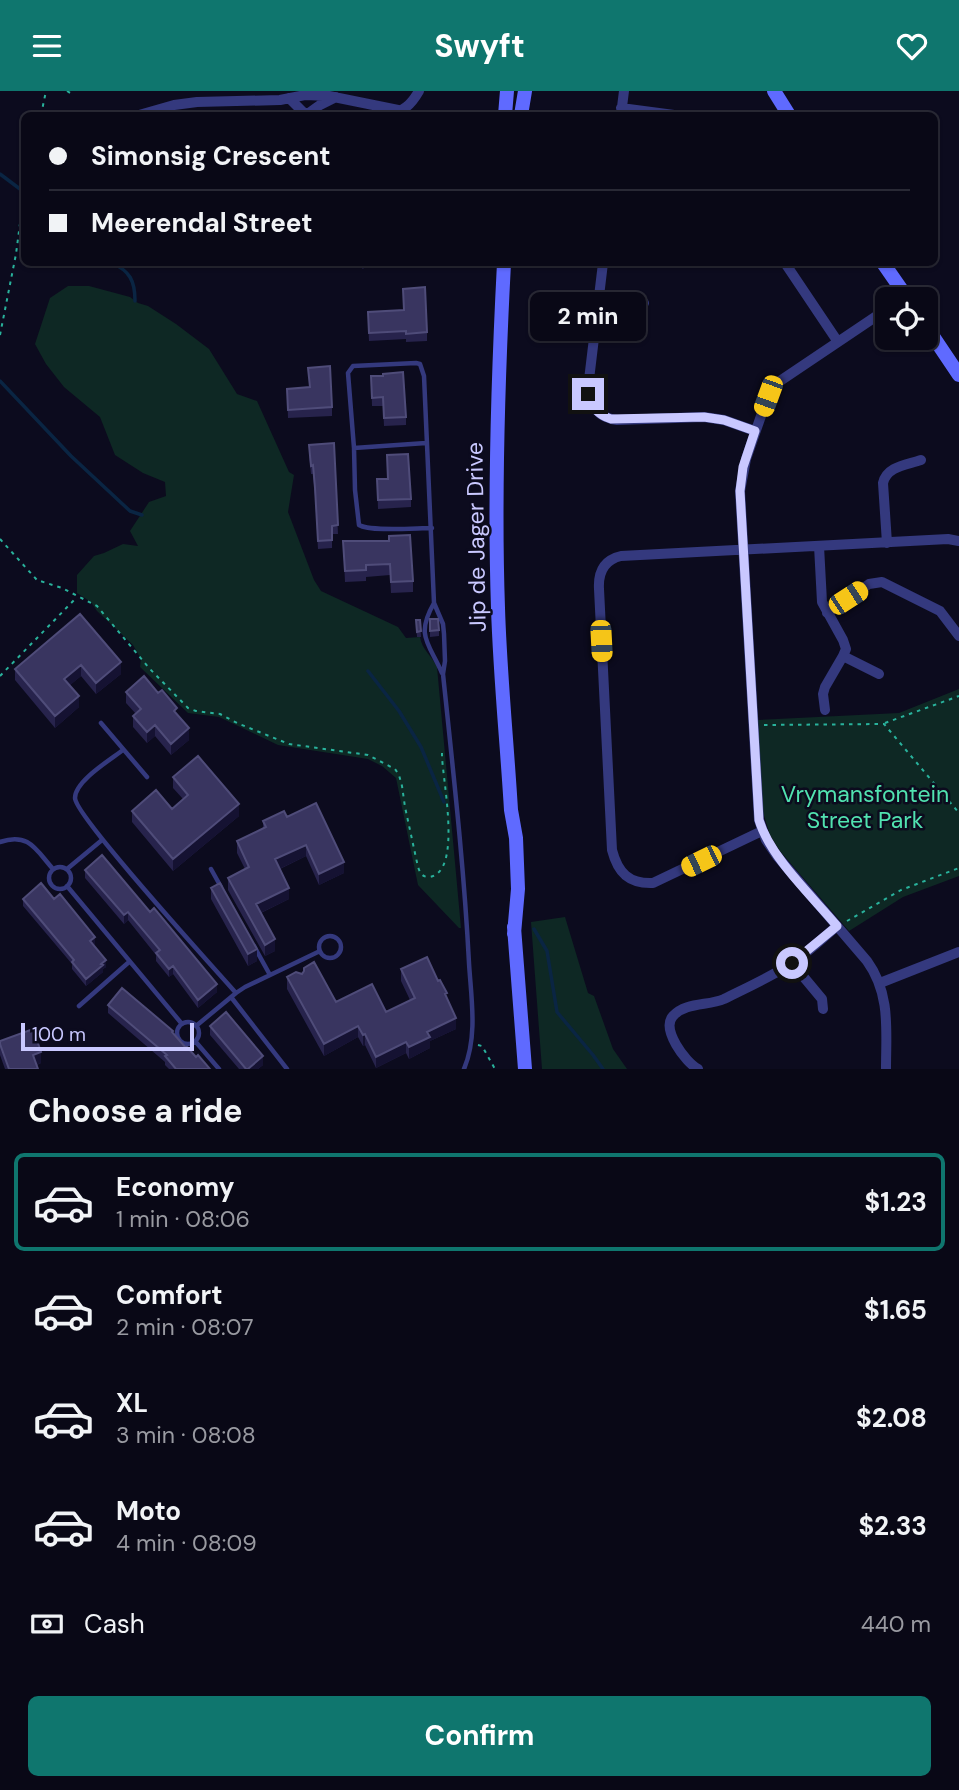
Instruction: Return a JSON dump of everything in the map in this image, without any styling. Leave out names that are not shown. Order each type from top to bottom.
[{"type":"main road","points":[[505,112],[507,91]]},
{"type":"main road","points":[[522,112],[525,91]]},
{"type":"main road","points":[[764,91],[777,112]]},
{"type":"main road","points":[[774,91],[787,112]]},
{"type":"main road","name":"Jip de Jager Drive","points":[[504,266],[497,404],[498,611],[516,838],[519,889],[514,934],[525,1069]]},
{"type":"main road","points":[[885,266],[899,287]]},
{"type":"main road","points":[[938,344],[959,375]]},
{"type":"street","points":[[399,112],[413,102],[419,91]]},
{"type":"street","points":[[621,112],[624,91]]},
{"type":"street","points":[[150,112],[197,102],[267,100],[305,95],[336,97],[403,111]]},
{"type":"street","points":[[310,112],[336,97]]},
{"type":"street","points":[[289,98],[303,112]]},
{"type":"street","points":[[603,266],[588,388],[592,405],[600,414],[617,420],[704,417],[724,420],[755,431]]},
{"type":"street","points":[[787,266],[838,342]]},
{"type":"street","points":[[599,297],[644,303]]},
{"type":"street","points":[[875,317],[777,384],[768,396],[755,431],[741,483],[757,809],[762,831],[777,856],[867,961],[880,983],[885,1009],[886,1069]]},
{"type":"street","points":[[887,543],[883,483],[885,477],[890,470],[921,460]]},
{"type":"street","points":[[762,831],[653,883],[642,883],[627,877],[619,868],[612,850],[599,589],[600,573],[607,562],[621,556],[948,539],[959,541]]},
{"type":"street","points":[[819,546],[821,597],[827,613],[845,642],[846,649],[825,687],[825,710]]},
{"type":"street","points":[[827,613],[869,584],[882,582],[940,611],[959,636]]},
{"type":"street","points":[[844,656],[878,674]]},
{"type":"street","points":[[698,1069],[685,1058],[669,1029],[672,1017],[695,1005],[723,999],[792,963],[837,926]]},
{"type":"street","points":[[880,983],[959,952]]},
{"type":"street","points":[[792,963],[822,999],[823,1009]]},
{"type":"lane","points":[[432,528],[366,529],[359,525],[348,373],[358,365],[415,363],[420,364],[424,376],[426,443],[432,528],[435,603],[443,624],[443,674],[469,960],[472,1028],[471,1047],[464,1069]]},
{"type":"lane","points":[[354,448],[426,443]]},
{"type":"lane","points":[[435,603],[427,616],[425,638],[443,674]]},
{"type":"lane","points":[[101,723],[147,778]]},
{"type":"lane","points":[[123,750],[83,782],[75,796],[75,802],[102,840],[236,993]]},
{"type":"lane","points":[[0,842],[15,838],[29,842],[53,869]]},
{"type":"lane","points":[[66,869],[102,840]]},
{"type":"lane","points":[[53,869],[66,869],[71,878],[67,886],[57,888],[51,885],[49,878],[53,869]]},
{"type":"lane","points":[[211,869],[224,893]]},
{"type":"lane","points":[[67,886],[182,1024]]},
{"type":"lane","points":[[326,937],[336,938],[340,943],[339,953],[334,957],[327,958],[320,951],[320,944],[326,937]]},
{"type":"lane","points":[[251,940],[270,975]]},
{"type":"lane","points":[[196,1026],[236,993],[320,951]]},
{"type":"lane","points":[[79,1006],[129,962]]},
{"type":"lane","points":[[290,965],[295,973]]},
{"type":"lane","points":[[231,997],[287,1069]]},
{"type":"lane","points":[[188,1022],[196,1026],[199,1035],[195,1041],[186,1044],[179,1040],[177,1033],[182,1024],[188,1022]]},
{"type":"lane","points":[[195,1041],[219,1069]]},
{"type":"path","points":[[42,112],[46,91]]},
{"type":"path","points":[[67,91],[72,95]]},
{"type":"path","points":[[0,335],[21,216]]},
{"type":"path","points":[[0,539],[37,580],[97,606],[149,668],[188,708],[220,714],[285,743],[368,755],[395,769],[402,786],[419,870],[426,877],[434,875],[441,868],[448,846],[442,749]]},
{"type":"path","points":[[0,675],[77,597]]},
{"type":"path","points":[[753,726],[884,723],[959,696]]},
{"type":"path","points":[[884,723],[959,813]]},
{"type":"path","points":[[837,926],[901,890],[959,868]]},
{"type":"path","points":[[478,1044],[482,1046],[495,1069]]},
{"type":"green space","points":[[68,286],[89,286],[130,297],[176,324],[209,349],[237,394],[257,401],[289,472],[294,475],[288,512],[314,580],[321,591],[398,627],[406,638],[420,637],[437,667],[461,928],[418,885],[396,778],[368,759],[278,745],[219,717],[188,713],[140,667],[141,659],[133,645],[91,602],[77,593],[77,575],[94,556],[123,544],[138,546],[130,531],[149,502],[166,496],[165,482],[143,473],[115,455],[100,417],[64,387],[35,344],[50,298]]},
{"type":"green space","name":"Vrymansfontein Street Park","points":[[959,689],[959,876],[903,897],[849,931],[780,851],[770,835],[762,809],[758,720],[899,713]]},
{"type":"green space","points":[[565,917],[588,993],[594,996],[613,1049],[627,1069],[542,1069],[531,922]]},
{"type":"building","points":[[425,287],[427,332],[369,333],[368,312],[404,310],[403,289]]},
{"type":"building","points":[[330,366],[332,407],[288,410],[287,389],[310,387],[308,368]]},
{"type":"building","points":[[403,372],[406,417],[384,418],[383,397],[372,398],[371,376]]},
{"type":"building","points":[[334,443],[338,525],[332,526],[332,540],[318,541],[313,465],[311,466],[309,445]]},
{"type":"building","points":[[408,454],[411,499],[378,500],[377,479],[388,479],[387,455]]},
{"type":"building","points":[[410,535],[413,581],[391,582],[390,564],[366,565],[366,570],[345,571],[343,541],[389,541],[389,536]]},
{"type":"building","points":[[80,614],[121,662],[96,683],[81,665],[64,679],[79,696],[55,716],[15,669]]},
{"type":"building","points":[[430,619],[438,619],[439,630],[430,631]]},
{"type":"building","points":[[416,620],[420,620],[421,631],[417,632]]},
{"type":"building","points":[[144,676],[158,693],[162,690],[177,708],[174,711],[189,728],[171,744],[155,725],[147,732],[133,716],[141,709],[126,692]]},
{"type":"building","points":[[198,756],[239,804],[173,859],[132,811],[156,790],[172,809],[188,795],[173,777]]},
{"type":"building","points":[[316,803],[344,862],[319,874],[306,845],[275,859],[289,888],[256,904],[275,939],[265,945],[228,878],[249,867],[237,841],[266,827],[263,821],[284,811],[287,817]]},
{"type":"building","points":[[102,855],[150,912],[154,908],[217,984],[198,1000],[173,966],[169,969],[156,953],[160,950],[128,912],[124,915],[85,870]]},
{"type":"building","points":[[41,883],[54,899],[60,894],[95,937],[90,941],[106,960],[86,979],[72,962],[74,960],[23,899]]},
{"type":"building","points":[[220,883],[257,949],[248,954],[211,888]]},
{"type":"building","points":[[427,957],[447,993],[445,994],[456,1018],[427,1032],[430,1037],[409,1047],[406,1042],[376,1057],[358,1026],[324,1044],[287,977],[296,972],[302,974],[304,968],[314,962],[336,1002],[372,984],[386,1012],[415,998],[401,969]]},
{"type":"building","points":[[122,988],[173,1031],[186,1048],[196,1057],[198,1055],[210,1069],[176,1069],[165,1056],[167,1055],[108,1005]]},
{"type":"building","points":[[226,1012],[263,1056],[248,1069],[210,1026]]},
{"type":"building","points":[[33,1029],[41,1052],[33,1055],[38,1069],[9,1069],[0,1041]]},
{"type":"waterway","points":[[0,174],[21,190]]},
{"type":"waterway","points":[[118,266],[130,277],[135,301]]},
{"type":"waterway","points":[[0,381],[71,456],[130,511],[142,515]]},
{"type":"waterway","points":[[368,671],[399,711],[421,747],[444,802]]},
{"type":"waterway","points":[[534,929],[547,951],[557,1012],[603,1069]]},
{"type":"route","points":[[588,394],[595,409],[611,419],[704,417],[724,420],[755,431],[743,467],[740,491],[757,809],[766,840],[837,926],[792,963]]}]
